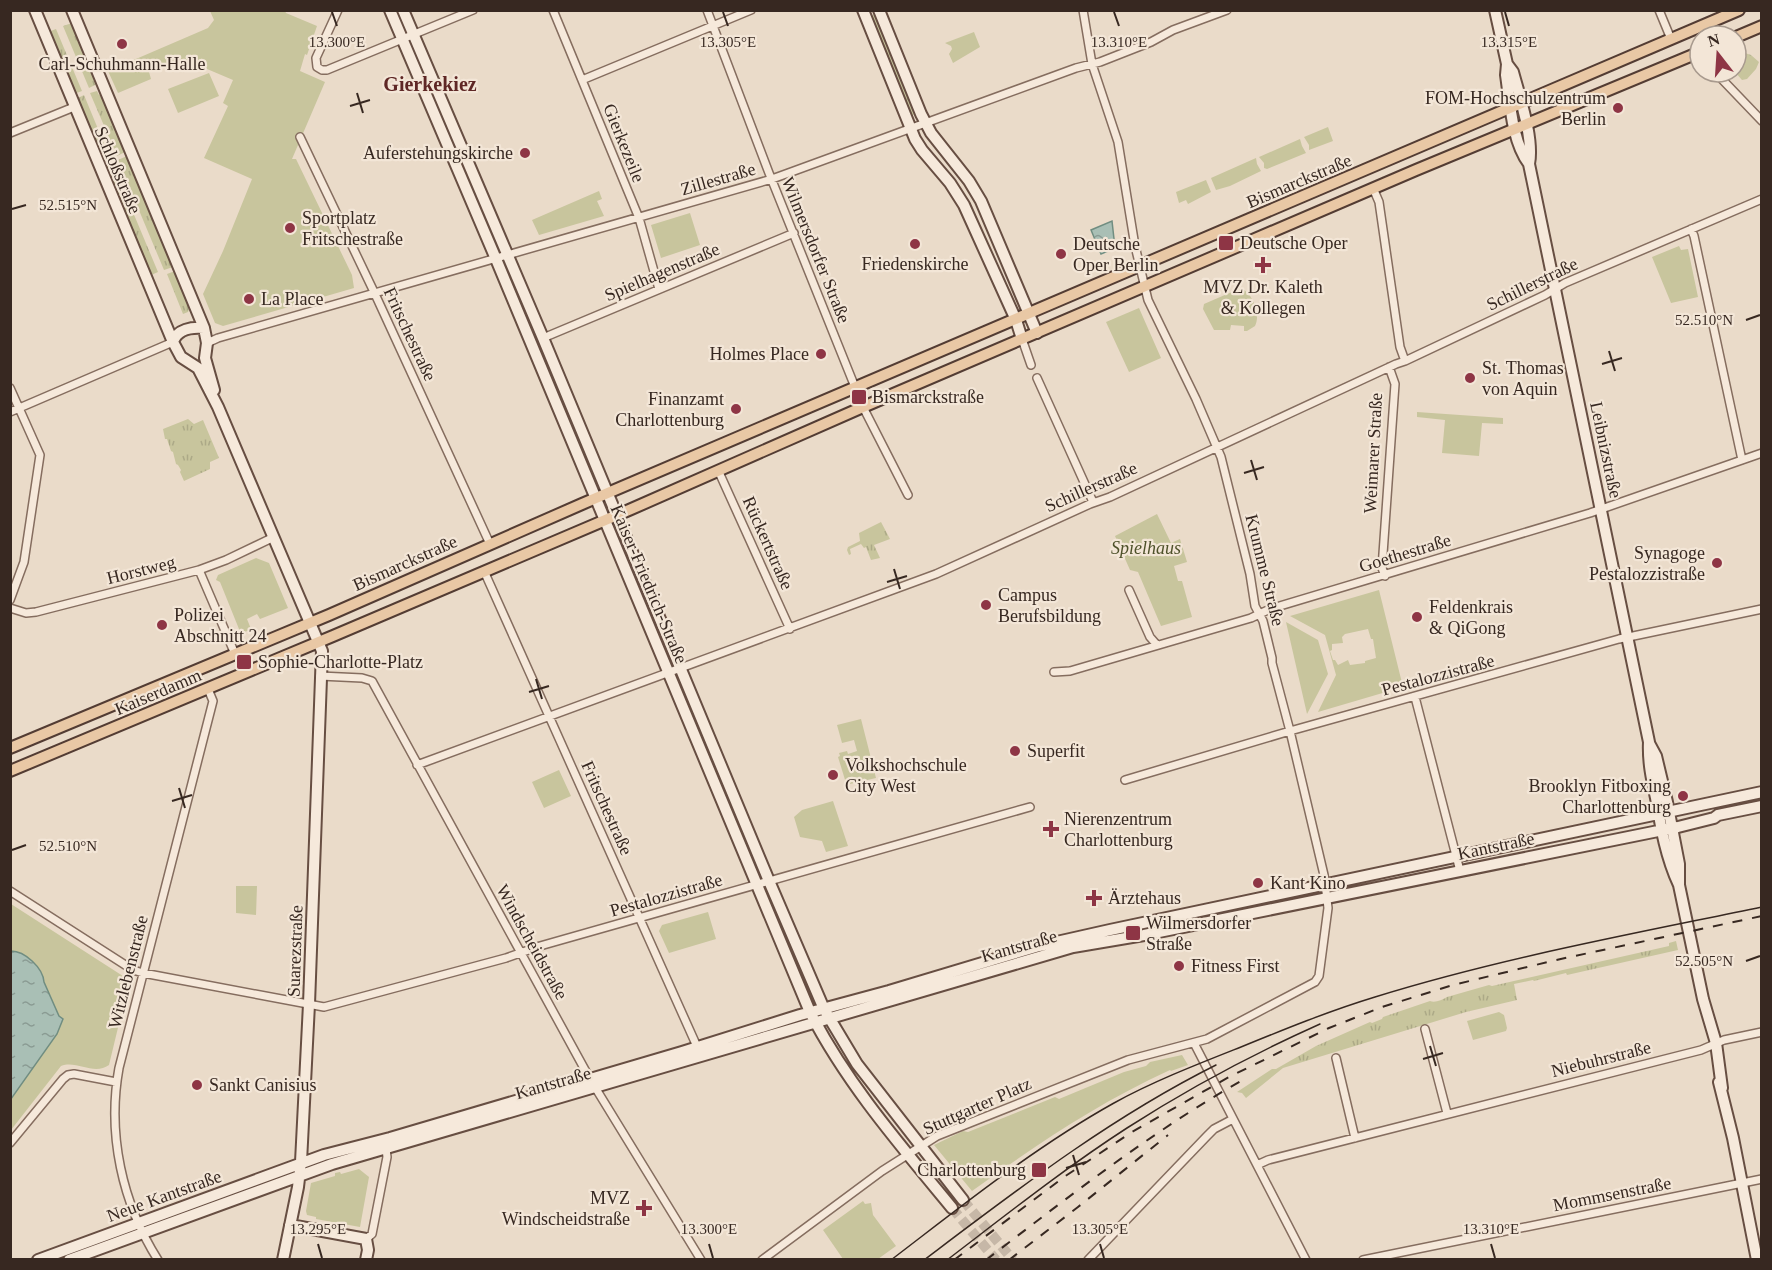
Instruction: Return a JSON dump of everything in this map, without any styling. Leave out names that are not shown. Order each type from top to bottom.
[{"type":"main road","name":"Schloßstraße","points":[[35,10],[70,109],[173,342],[181,357],[198,368],[218,407]]},
{"type":"main road","name":"Schloßstraße","points":[[72,10],[204,328],[207,343],[205,358],[218,407],[269,540],[310,623]]},
{"type":"main road","name":"Kaiser-Friedrich-Straße","points":[[390,10],[501,258],[543,338],[824,1009],[857,1064],[963,1200]]},
{"type":"main road","name":"Kaiser-Friedrich-Straße","points":[[403,10],[595,499],[815,1023],[852,1082],[952,1208]]},
{"type":"main road","points":[[863,10],[910,129],[922,150],[950,183],[964,205],[1016,320],[1022,339]]},
{"type":"main road","points":[[879,10],[926,124],[931,134],[979,197],[1037,333]]},
{"type":"main road","name":"Leibnizstraße","points":[[1495,10],[1507,64],[1506,75],[1515,128],[1521,151],[1529,164],[1649,742],[1656,756],[1667,829],[1679,864],[1679,885],[1757,1260]]},
{"type":"main road","name":"Bismarckstraße","points":[[310,623],[1739,10]]},
{"type":"main road","name":"Bismarckstraße","points":[[318,643],[1373,188],[1688,58]]},
{"type":"main road","name":"Leibnizstraße","points":[[1507,64],[1513,72],[1522,104],[1530,145],[1529,164]]},
{"type":"main road","points":[[173,342],[174,337],[186,329],[204,328]]},
{"type":"main road","points":[[192,363],[205,358]]},
{"type":"main road","points":[[235,654],[310,623]]},
{"type":"main road","name":"Suarezstraße","points":[[283,1260],[300,1176],[309,1004],[322,651],[310,623]]},
{"type":"main road","name":"Kaiserdamm","points":[[10,771],[318,643]]},
{"type":"main road","name":"Kaiserdamm","points":[[10,748],[235,654]]},
{"type":"main road","name":"Kantstraße","points":[[699,1052],[810,1012],[1055,942],[1761,792]]},
{"type":"main road","name":"Kantstraße","points":[[301,1162],[699,1052],[830,1019],[1073,947],[1144,935],[1667,829],[1761,806]]},
{"type":"main road","name":"Kantstraße","points":[[300,1176],[593,1083]]},
{"type":"main road","name":"Neue Kantstraße","points":[[69,1260],[140,1228],[301,1162]]},
{"type":"main road","name":"Neue Kantstraße","points":[[38,1260],[300,1176]]},
{"type":"main road","points":[[290,1225],[367,1241],[366,1260]]},
{"type":"street","points":[[338,10],[316,58],[317,67],[322,70],[413,36],[473,10]]},
{"type":"street","name":"Gierkezeile","points":[[553,10],[639,218],[659,289]]},
{"type":"street","name":"Wilmersdorfer Straße","points":[[707,10],[855,388],[908,495]]},
{"type":"street","points":[[582,80],[751,10]]},
{"type":"street","name":"Krumme Straße","points":[[1083,10],[1092,64],[1118,142],[1148,300],[1222,460],[1250,574],[1255,606],[1263,621],[1290,731],[1327,898],[1328,908],[1321,970],[1315,982],[1210,1038],[1194,1043]]},
{"type":"street","name":"Zillestraße","points":[[207,343],[772,179],[1152,42],[1173,30],[1227,10]]},
{"type":"street","points":[[1659,10],[1671,39]]},
{"type":"street","points":[[1726,84],[1761,121]]},
{"type":"street","points":[[10,133],[70,109]]},
{"type":"street","name":"Fritschestraße","points":[[300,138],[375,294],[490,544]]},
{"type":"street","points":[[1373,188],[1379,202],[1400,346],[1405,362]]},
{"type":"street","name":"Schillerstraße","points":[[417,765],[936,574],[1094,502],[1103,501],[1389,367],[1405,362],[1556,290],[1564,283],[1761,199]]},
{"type":"street","points":[[1691,229],[1742,460]]},
{"type":"street","name":"Spielhagenstraße","points":[[543,338],[794,233]]},
{"type":"street","points":[[1022,339],[1031,365]]},
{"type":"street","points":[[10,412],[173,342]]},
{"type":"street","name":"Weimarer Straße","points":[[1385,576],[1382,568],[1395,384],[1389,367]]},
{"type":"street","points":[[1037,378],[1094,502]]},
{"type":"street","points":[[10,387],[40,455],[24,562],[10,600]]},
{"type":"street","name":"Goethestraße","points":[[1054,672],[1070,671],[1385,576],[1601,509],[1761,453]]},
{"type":"street","name":"Rückertstraße","points":[[718,470],[790,629]]},
{"type":"street","name":"Horstweg","points":[[10,608],[26,613],[36,612],[199,570],[269,540]]},
{"type":"street","points":[[199,570],[235,654]]},
{"type":"street","name":"Fritschestraße","points":[[484,572],[699,1052]]},
{"type":"street","points":[[1129,590],[1150,637],[1157,645]]},
{"type":"street","name":"Pestalozzistraße","points":[[1125,780],[1290,731],[1628,637],[1761,609]]},
{"type":"street","name":"Windscheidstraße","points":[[320,676],[362,678],[372,681],[593,1083],[701,1260]]},
{"type":"street","name":"Witzlebenstraße","points":[[158,1260],[140,1228],[127,1192],[118,1151],[114,1108],[116,1082],[213,701],[208,689]]},
{"type":"street","points":[[1416,697],[1460,871]]},
{"type":"street","name":"Pestalozzistraße","points":[[10,891],[133,970],[143,974],[324,1007],[1030,807]]},
{"type":"street","points":[[1425,1029],[1447,1113]]},
{"type":"street","name":"Niebuhrstraße","points":[[1257,1165],[1268,1160],[1447,1113],[1701,1050],[1724,1040],[1761,1032]]},
{"type":"street","points":[[1194,1043],[1306,1260]]},
{"type":"street","name":"Stuttgarter Platz","points":[[762,1260],[877,1174],[937,1136],[1118,1064],[1153,1052],[1194,1043]]},
{"type":"street","points":[[1336,1058],[1356,1138]]},
{"type":"street","points":[[10,1143],[68,1075],[74,1074],[116,1082]]},
{"type":"street","points":[[1088,1260],[1206,1136],[1233,1119]]},
{"type":"street","points":[[367,1241],[372,1233],[387,1157],[386,1149]]},
{"type":"street","name":"Mommsenstraße","points":[[1363,1260],[1761,1179]]},
{"type":"green space","points":[[210,11],[285,11],[317,26],[300,71],[325,82],[292,159],[296,159],[352,275],[354,288],[223,326],[215,323],[203,294],[252,179],[204,158],[228,106],[223,103],[233,80],[200,66],[180,61],[149,72],[151,79],[118,93],[108,71],[208,28],[214,20]]},
{"type":"green space","points":[[876,14],[916,114],[909,116],[871,16]]},
{"type":"green space","points":[[72,23],[97,84],[89,88],[63,26]]},
{"type":"green space","points":[[56,29],[82,91],[74,94],[48,32]]},
{"type":"green space","points":[[974,32],[980,47],[953,63],[949,54],[951,46],[945,43]]},
{"type":"green space","points":[[1748,54],[1759,62],[1748,78]]},
{"type":"green space","points":[[209,73],[219,96],[178,113],[168,89]]},
{"type":"green space","points":[[97,91],[99,95],[101,94],[125,152],[117,156],[90,93]]},
{"type":"green space","points":[[84,95],[110,158],[102,161],[76,99]]},
{"type":"green space","points":[[1328,127],[1333,141],[1309,150],[1304,137]]},
{"type":"green space","points":[[1300,139],[1306,153],[1267,169],[1264,168],[1264,163],[1259,157]]},
{"type":"green space","points":[[127,156],[173,267],[164,270],[118,160]]},
{"type":"green space","points":[[1256,158],[1261,171],[1216,190],[1211,178]]},
{"type":"green space","points":[[112,162],[158,272],[149,276],[104,166]]},
{"type":"green space","points":[[1206,180],[1211,192],[1188,204],[1186,200],[1179,203],[1176,192]]},
{"type":"green space","points":[[599,191],[602,199],[597,201],[604,216],[539,235],[532,220]]},
{"type":"green space","points":[[690,213],[700,245],[661,258],[651,225]]},
{"type":"green space","points":[[1679,246],[1681,250],[1688,249],[1698,297],[1671,303],[1652,257]]},
{"type":"green space","points":[[175,271],[190,307],[188,312],[183,314],[167,274]]},
{"type":"green space","points":[[1241,288],[1255,305],[1257,321],[1255,326],[1247,331],[1244,331],[1244,326],[1231,325],[1230,330],[1214,330],[1203,309],[1204,304]]},
{"type":"green space","points":[[1139,308],[1161,358],[1129,372],[1106,322]]},
{"type":"green space","points":[[1417,412],[1503,418],[1503,424],[1482,423],[1479,456],[1442,453],[1445,420],[1417,417]]},
{"type":"green space","points":[[188,419],[194,424],[203,420],[219,458],[210,462],[210,469],[184,481],[173,452],[165,439],[163,429]]},
{"type":"green space","name":"Spielhaus","points":[[1157,514],[1171,543],[1180,539],[1187,562],[1174,566],[1178,581],[1182,581],[1192,617],[1161,626],[1138,572],[1130,570],[1115,536]]},
{"type":"green space","points":[[881,522],[890,539],[874,545],[880,558],[871,560],[866,547],[864,548],[861,544],[850,549],[851,554],[849,555],[848,547],[860,541],[859,533]]},
{"type":"green space","points":[[256,558],[269,563],[288,608],[260,619],[257,614],[247,619],[251,629],[241,634],[220,582],[216,580],[218,575]]},
{"type":"green space","points":[[1379,590],[1403,687],[1318,712],[1336,675],[1325,635],[1290,616]],"holes":[[[1368,629],[1373,639],[1376,658],[1365,661],[1365,663],[1350,665],[1348,660],[1338,665],[1333,660],[1330,651],[1332,644],[1343,643],[1342,637],[1345,634]]]},
{"type":"green space","points":[[1286,622],[1318,640],[1328,674],[1307,714]]},
{"type":"green space","points":[[861,719],[876,778],[850,784],[846,783],[838,757],[839,753],[847,751],[848,754],[857,751],[854,740],[842,743],[837,725]]},
{"type":"green space","points":[[559,770],[571,796],[544,808],[532,782]]},
{"type":"green space","points":[[833,801],[848,846],[826,852],[822,841],[800,837],[794,817],[802,810]]},
{"type":"green space","points":[[236,886],[257,886],[256,915],[236,913]]},
{"type":"green space","points":[[11,904],[129,982],[109,1065],[97,1069],[73,1065],[61,1066],[11,1130]]},
{"type":"green space","points":[[708,912],[716,939],[669,953],[659,931],[662,925]]},
{"type":"green space","points":[[1676,941],[1678,950],[1567,975],[1566,973],[1514,984],[1517,1000],[1466,1012],[1283,1068],[1246,1098],[1242,1093],[1237,1092],[1272,1069],[1276,1069],[1316,1046],[1383,1017],[1489,985],[1669,946],[1669,943]]},
{"type":"green space","points":[[1499,1012],[1504,1015],[1506,1031],[1473,1040],[1467,1021]]},
{"type":"green space","points":[[1182,1055],[1188,1065],[1170,1070],[1092,1111],[972,1191],[934,1145],[963,1131],[968,1132],[1055,1097],[1059,1099],[1124,1072],[1146,1066],[1150,1062]]},
{"type":"green space","points":[[359,1169],[369,1177],[360,1227],[316,1219],[316,1217],[307,1215],[311,1183],[335,1176],[335,1173],[340,1172],[341,1174]]},
{"type":"green space","points":[[863,1201],[865,1204],[871,1203],[873,1215],[896,1246],[878,1259],[843,1259],[823,1230]]},
{"type":"water","points":[[1112,221],[1115,248],[1101,254],[1091,230]]},
{"type":"water","points":[[11,951],[22,954],[37,966],[59,1016],[63,1019],[57,1034],[11,1099]]},
{"type":"tunnel","points":[[963,1200],[1013,1260]]},
{"type":"tunnel","points":[[952,1208],[996,1260]]},
{"type":"tram line","points":[[891,1260],[1000,1177],[1056,1138],[1114,1103],[1176,1073],[1324,1014],[1422,983],[1567,948],[1762,907]]},
{"type":"tram line","points":[[947,1260],[1058,1175],[1127,1128],[1222,1072],[1320,1024]]},
{"type":"tram line","points":[[924,1260],[1102,1131],[1216,1065]]},
{"type":"railway","points":[[954,1260],[1064,1177],[1132,1132],[1229,1077],[1329,1028],[1382,1007],[1453,985],[1556,960],[1762,916]]},
{"type":"railway","points":[[986,1260],[1147,1141],[1248,1077]]},
{"type":"railway","points":[[1009,1260],[1168,1135]]},
{"type":"place","name":"Carl-Schuhmann-Halle","points":[[122,44]]},
{"type":"place","name":"FOM-Hochschulzentrum Berlin","points":[[1618,108]]},
{"type":"place","name":"Auferstehungskirche","points":[[525,153]]},
{"type":"place","name":"Sportplatz Fritschestraße","points":[[290,228]]},
{"type":"place","name":"Deutsche Oper","points":[[1226,243]]},
{"type":"place","name":"Friedenskirche","points":[[915,244]]},
{"type":"place","name":"Deutsche Oper Berlin","points":[[1061,254]]},
{"type":"place","name":"MVZ Dr. Kaleth & Kollegen","points":[[1263,265]]},
{"type":"place","name":"La Place","points":[[249,299]]},
{"type":"place","name":"Holmes Place","points":[[821,354]]},
{"type":"place","name":"St. Thomas von Aquin","points":[[1470,378]]},
{"type":"place","name":"Bismarckstraße","points":[[859,397]]},
{"type":"place","name":"Finanzamt Charlottenburg","points":[[736,409]]},
{"type":"place","name":"Synagoge Pestalozzistraße","points":[[1717,563]]},
{"type":"place","name":"Campus Berufsbildung","points":[[986,605]]},
{"type":"place","name":"Feldenkrais & QiGong","points":[[1417,617]]},
{"type":"place","name":"Polizei Abschnitt 24","points":[[162,625]]},
{"type":"place","name":"Sophie-Charlotte-Platz","points":[[244,662]]},
{"type":"place","name":"Superfit","points":[[1015,751]]},
{"type":"place","name":"Volkshochschule City West","points":[[833,775]]},
{"type":"place","name":"Brooklyn Fitboxing Charlottenburg","points":[[1683,796]]},
{"type":"place","name":"Nierenzentrum Charlottenburg","points":[[1051,829]]},
{"type":"place","name":"Kant Kino","points":[[1258,883]]},
{"type":"place","name":"Ärztehaus","points":[[1094,898]]},
{"type":"place","name":"Wilmersdorfer Straße","points":[[1133,933]]},
{"type":"place","name":"Fitness First","points":[[1179,966]]},
{"type":"place","name":"Sankt Canisius","points":[[197,1085]]},
{"type":"place","name":"Charlottenburg","points":[[1039,1170]]},
{"type":"place","name":"MVZ Windscheidstraße","points":[[644,1208]]},
{"type":"district","name":"Gierkekiez","points":[[430,84]]}]
